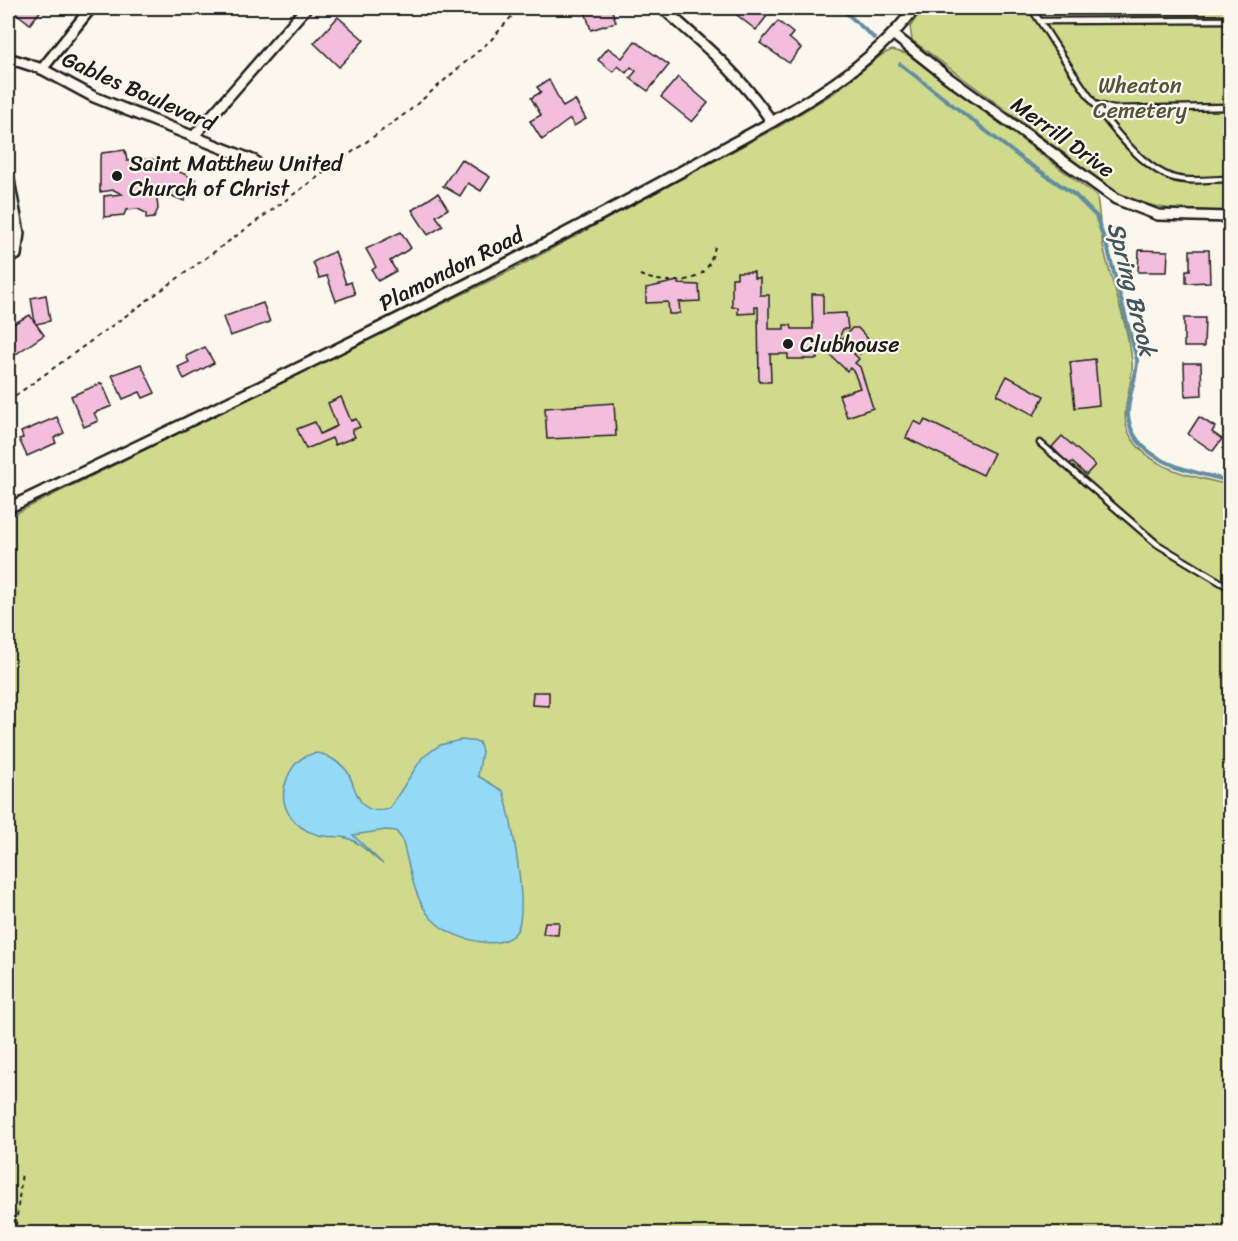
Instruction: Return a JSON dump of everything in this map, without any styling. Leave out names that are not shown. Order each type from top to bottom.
[{"type":"street","points":[[42,69],[91,8]]},
{"type":"street","points":[[193,137],[306,8]]},
{"type":"street","name":"Plamondon Road","points":[[8,508],[426,304],[772,122],[852,73],[894,35],[915,8]]},
{"type":"street","points":[[667,12],[732,70],[748,87],[772,122]]},
{"type":"street","name":"Merrill Drive","points":[[894,35],[947,77],[1116,199],[1158,215],[1230,217]]},
{"type":"street","name":"Gables Boulevard","points":[[8,58],[42,69],[94,97],[255,161]]},
{"type":"street","points":[[8,175],[19,233],[16,255]]},
{"type":"lane","points":[[1031,8],[1128,148],[1148,166],[1174,178],[1230,179]]},
{"type":"lane","points":[[1041,21],[1230,20]]},
{"type":"lane","points":[[1098,105],[1113,109],[1230,107]]},
{"type":"lane","points":[[1040,443],[1156,544],[1230,588]]},
{"type":"path","points":[[8,401],[409,111],[491,40],[519,8]]},
{"type":"path","points":[[640,275],[657,280],[697,276],[707,267],[715,247]]},
{"type":"path","points":[[15,1233],[22,1172]]},
{"type":"green space","name":"Wheaton Cemetery","points":[[923,8],[1230,8],[1230,212],[1153,206],[1109,187],[912,40],[910,27]]},
{"type":"green space","points":[[892,50],[907,54],[1097,196],[1103,247],[1124,322],[1132,361],[1125,418],[1131,437],[1140,448],[1162,465],[1189,475],[1230,485],[1230,1233],[8,1234],[8,517],[516,268],[778,127],[834,93],[883,54]]},
{"type":"water","points":[[461,740],[479,742],[482,751],[478,776],[503,791],[518,863],[520,921],[513,935],[505,940],[491,943],[460,937],[444,929],[431,918],[422,906],[402,839],[396,831],[386,830],[353,835],[383,864],[350,839],[309,832],[294,821],[285,806],[284,789],[293,767],[299,760],[319,753],[339,763],[345,769],[364,806],[378,810],[389,809],[422,758],[440,745]]},
{"type":"building","points":[[43,8],[30,24],[11,9]]},
{"type":"building","points":[[584,8],[611,8],[616,22],[591,30]]},
{"type":"building","points":[[728,8],[757,8],[767,16],[756,30]]},
{"type":"building","points":[[338,17],[364,40],[339,67],[314,43]]},
{"type":"building","points":[[778,21],[793,33],[789,38],[801,48],[789,63],[760,43]]},
{"type":"building","points":[[635,41],[669,65],[648,91],[630,78],[636,71],[631,67],[626,73],[618,66],[613,72],[598,60],[608,48],[622,58]]},
{"type":"building","points":[[678,77],[708,103],[692,122],[661,97]]},
{"type":"building","points":[[549,80],[563,107],[575,100],[586,119],[574,126],[570,119],[542,140],[530,121],[541,115],[531,98],[541,92],[537,87]]},
{"type":"building","points":[[125,150],[127,161],[152,159],[195,179],[184,201],[156,189],[158,209],[154,218],[146,219],[146,213],[138,209],[126,210],[124,215],[104,217],[104,196],[122,194],[114,190],[100,192],[100,158],[102,153]]},
{"type":"building","points":[[461,159],[490,177],[481,191],[468,183],[460,196],[443,186]]},
{"type":"building","points":[[438,193],[448,209],[436,216],[443,226],[428,235],[412,210]]},
{"type":"building","points":[[401,232],[411,248],[390,261],[396,271],[378,281],[372,270],[376,267],[366,249]]},
{"type":"building","points":[[1139,250],[1168,251],[1167,272],[1138,272]]},
{"type":"building","points":[[1190,250],[1209,250],[1210,282],[1186,283],[1186,270],[1190,270]]},
{"type":"building","points":[[335,251],[346,284],[351,282],[355,294],[336,301],[327,276],[319,278],[313,262]]},
{"type":"building","name":"Clubhouse","points":[[737,272],[754,272],[754,278],[760,278],[760,295],[769,295],[769,329],[784,329],[784,325],[791,325],[792,329],[813,329],[812,294],[823,294],[823,314],[846,313],[848,329],[843,329],[839,338],[844,338],[852,328],[858,328],[868,339],[865,342],[868,345],[860,354],[857,351],[854,354],[859,359],[855,363],[860,367],[873,408],[847,417],[839,395],[860,388],[854,372],[850,368],[847,371],[828,353],[830,351],[825,344],[819,344],[815,348],[817,359],[788,359],[788,354],[770,354],[771,382],[759,382],[758,307],[755,307],[755,313],[738,314],[738,307],[732,307],[732,278],[737,278]]},
{"type":"building","points":[[678,281],[678,284],[699,285],[700,301],[679,302],[680,313],[675,314],[669,314],[668,302],[646,303],[646,288]]},
{"type":"building","points":[[46,295],[50,321],[36,324],[44,335],[13,356],[8,348],[8,339],[11,337],[9,326],[30,315],[35,323],[31,298]]},
{"type":"building","points":[[263,303],[270,322],[230,336],[223,317]]},
{"type":"building","points":[[1184,318],[1205,318],[1204,347],[1184,347]]},
{"type":"building","points":[[205,347],[214,363],[184,379],[178,367],[189,362],[186,356]]},
{"type":"building","points":[[1095,359],[1099,405],[1075,408],[1070,362]]},
{"type":"building","points":[[1184,363],[1201,363],[1202,395],[1185,396]]},
{"type":"building","points":[[141,364],[155,393],[143,398],[140,392],[123,399],[112,375]]},
{"type":"building","points":[[1007,376],[1044,396],[1034,415],[997,395]]},
{"type":"building","points":[[102,383],[112,406],[94,413],[98,421],[84,427],[71,396]]},
{"type":"building","points":[[341,397],[351,421],[356,419],[360,427],[352,430],[355,437],[335,445],[332,438],[306,449],[297,429],[315,422],[320,434],[337,426],[328,403]]},
{"type":"building","points":[[614,403],[616,436],[547,439],[545,408]]},
{"type":"building","points":[[57,417],[64,433],[54,438],[56,443],[27,456],[19,439],[23,438],[21,432]]},
{"type":"building","points":[[1199,417],[1215,427],[1212,432],[1222,439],[1213,451],[1188,434]]},
{"type":"building","points":[[925,420],[994,453],[983,475],[906,438],[914,421],[922,425]]},
{"type":"building","points":[[1062,436],[1095,465],[1086,475],[1072,462],[1069,465],[1052,447]]},
{"type":"building","points":[[533,692],[549,692],[549,706],[532,705]]},
{"type":"building","points":[[545,922],[559,922],[558,935],[543,934]]},
{"type":"waterway","name":"Spring Brook","points":[[841,8],[874,38]]},
{"type":"waterway","name":"Spring Brook","points":[[900,64],[1022,159],[1075,195],[1096,216],[1108,250],[1137,360],[1128,408],[1132,431],[1141,444],[1167,462],[1183,469],[1230,481]]},
{"type":"place","name":"Saint Matthew United Church of Christ","points":[[117,176]]},
{"type":"place","name":"Clubhouse","points":[[788,344]]}]
